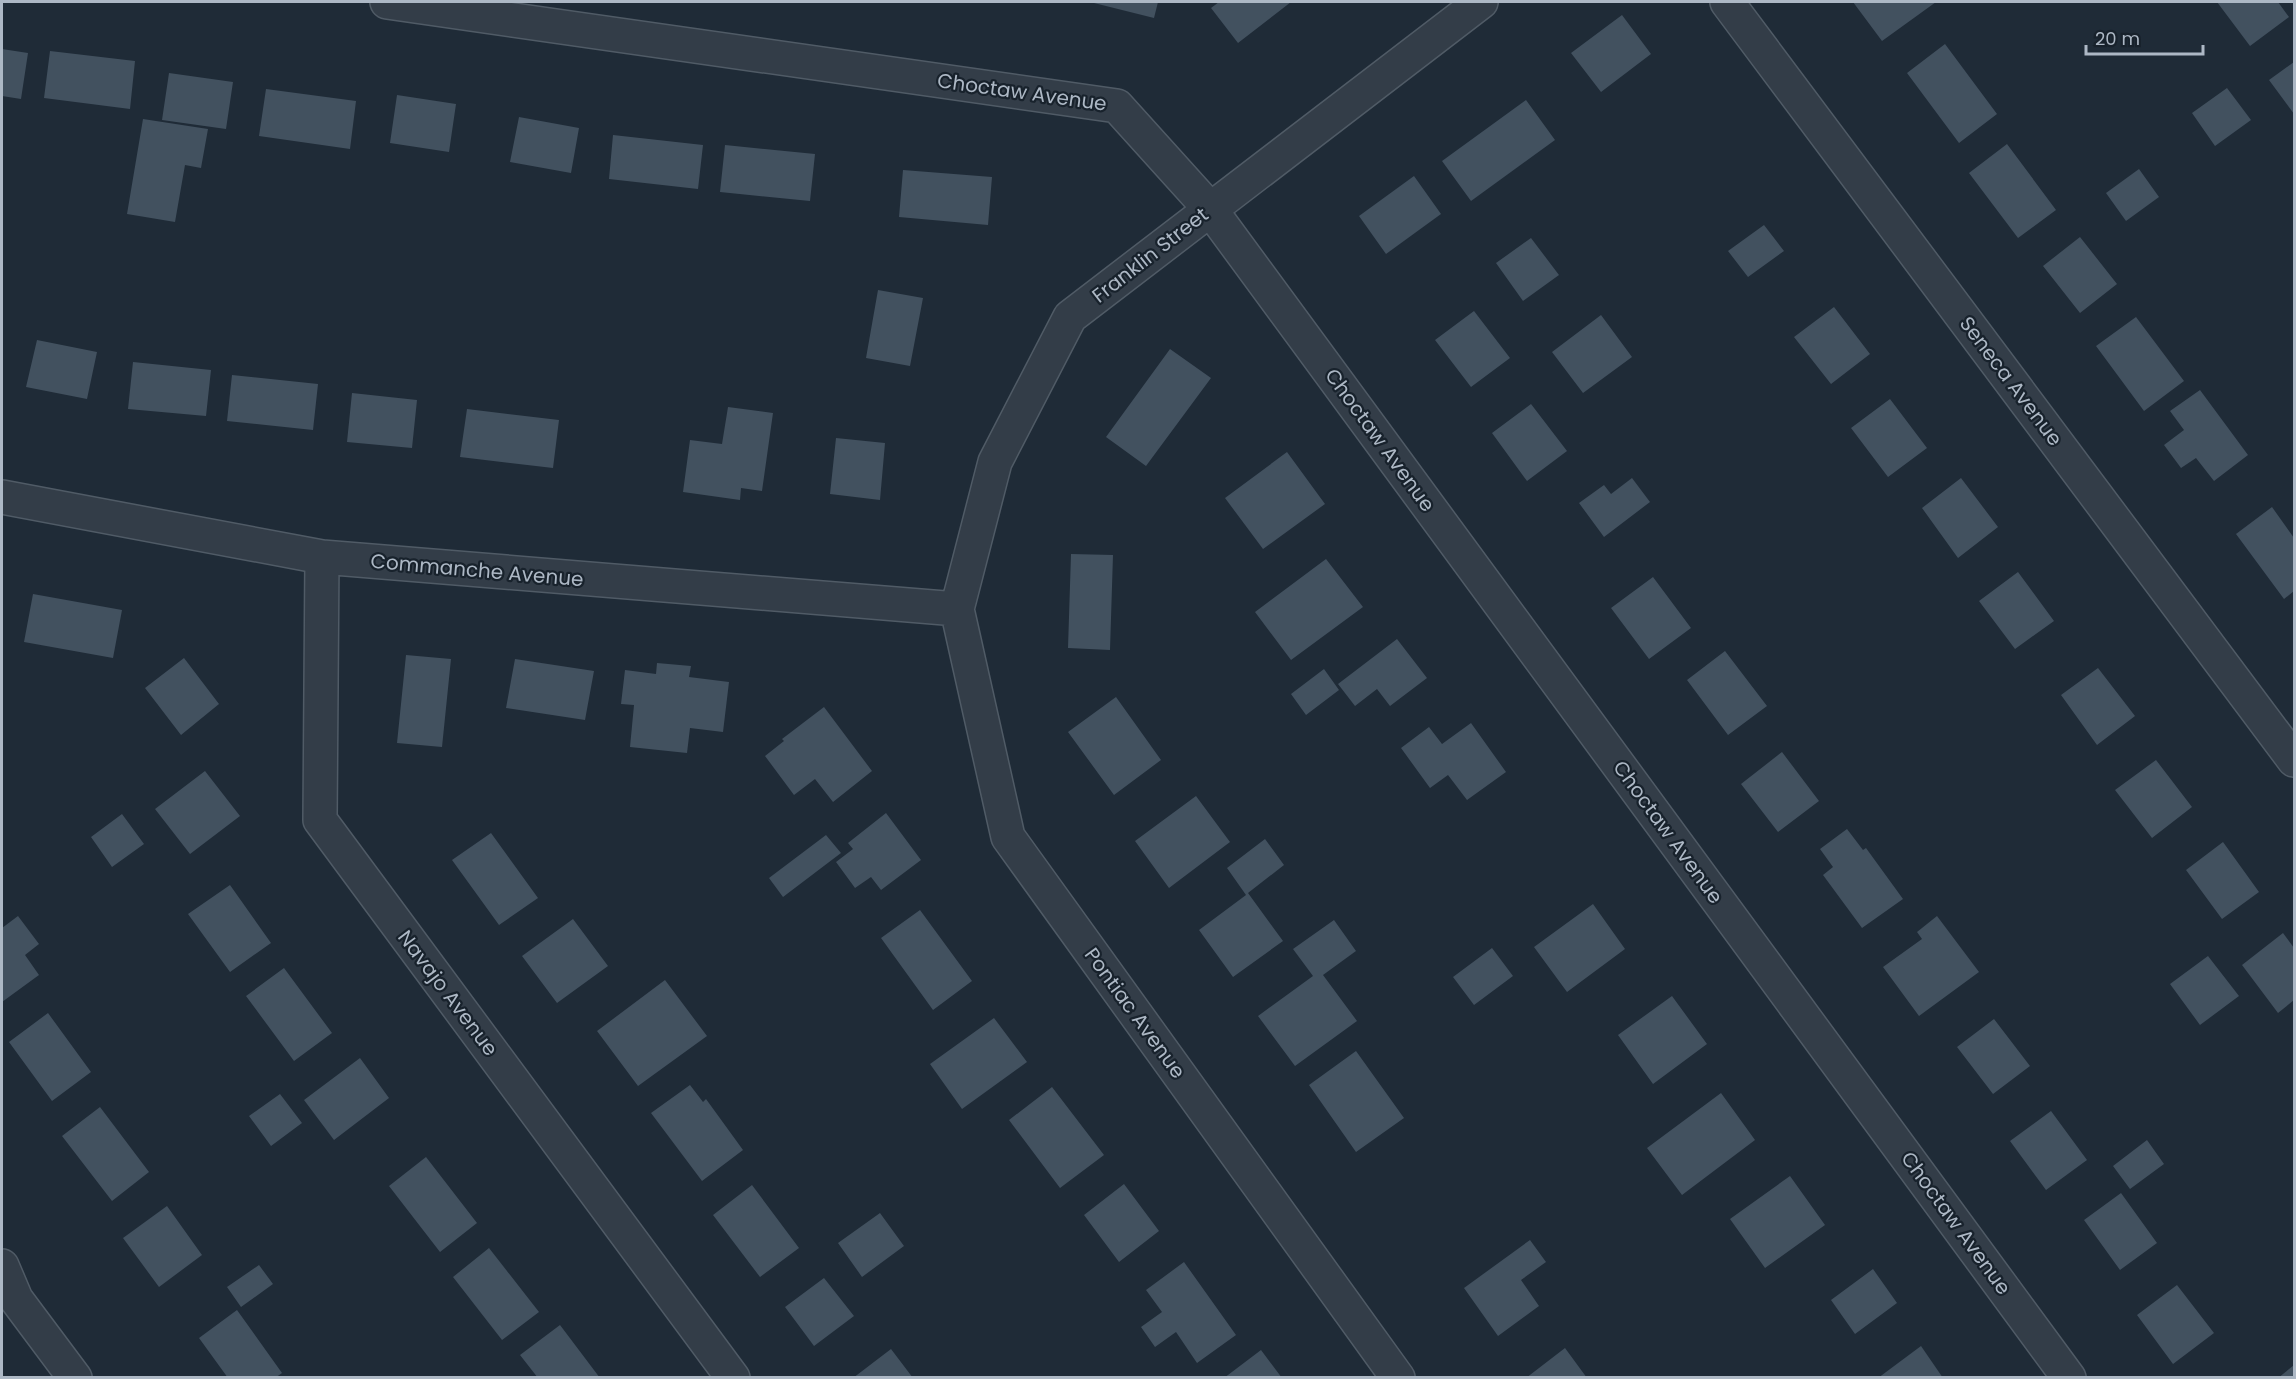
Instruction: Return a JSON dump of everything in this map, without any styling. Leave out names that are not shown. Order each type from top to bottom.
[{"type":"street","name":"Choctaw Avenue","points":[[387,2],[1117,106],[1210,209],[2069,1377]]},
{"type":"street","name":"Franklin Street","points":[[957,609],[995,462],[1070,317],[1481,2]]},
{"type":"street","name":"Seneca Avenue","points":[[1727,2],[2295,760]]},
{"type":"street","name":"Commanche Avenue","points":[[2,497],[322,557],[957,609]]},
{"type":"street","name":"Navajo Avenue","points":[[322,557],[320,820],[733,1377]]},
{"type":"street","name":"Pontiac Avenue","points":[[957,609],[1008,837],[1398,1377]]},
{"type":"street","points":[[2,1266],[9,1304],[75,1377]]},
{"type":"building","points":[[1090,2],[1158,2],[1154,18]]},
{"type":"building","points":[[1219,2],[1291,2],[1238,43],[1211,8]]},
{"type":"building","points":[[1853,2],[1936,2],[1882,41]]},
{"type":"building","points":[[2217,2],[2278,2],[2289,17],[2250,46]]},
{"type":"building","points":[[1622,15],[1651,54],[1601,92],[1571,53]]},
{"type":"building","points":[[1945,44],[1997,114],[1959,143],[1907,73]]},
{"type":"building","points":[[2,49],[28,53],[21,99],[2,96]]},
{"type":"building","points":[[50,51],[135,61],[130,109],[44,98]]},
{"type":"building","points":[[2294,62],[2294,114],[2269,80]]},
{"type":"building","points":[[169,73],[233,82],[226,129],[162,120]]},
{"type":"building","points":[[2227,88],[2251,120],[2215,146],[2192,113]]},
{"type":"building","points":[[266,89],[356,101],[350,149],[259,136]]},
{"type":"building","points":[[397,95],[456,104],[449,152],[390,143]]},
{"type":"building","points":[[1526,100],[1555,140],[1471,201],[1442,161]]},
{"type":"building","points":[[519,117],[579,128],[571,173],[510,162]]},
{"type":"building","points":[[143,119],[208,129],[201,168],[185,165],[175,222],[127,214]]},
{"type":"building","points":[[613,135],[703,145],[698,189],[609,179]]},
{"type":"building","points":[[2007,144],[2056,210],[2018,238],[1969,173]]},
{"type":"building","points":[[725,145],[815,154],[810,201],[720,192]]},
{"type":"building","points":[[2139,169],[2159,197],[2126,221],[2106,193]]},
{"type":"building","points":[[903,170],[992,177],[988,225],[899,217]]},
{"type":"building","points":[[1414,176],[1441,214],[1386,254],[1359,216]]},
{"type":"building","points":[[1764,225],[1784,251],[1748,277],[1728,251]]},
{"type":"building","points":[[2080,237],[2117,284],[2080,313],[2043,266]]},
{"type":"building","points":[[1531,238],[1559,275],[1523,301],[1496,263]]},
{"type":"building","points":[[878,290],[923,298],[910,366],[866,358]]},
{"type":"building","points":[[1834,307],[1870,354],[1831,384],[1794,337]]},
{"type":"building","points":[[1474,311],[1510,358],[1471,387],[1435,340]]},
{"type":"building","points":[[1601,315],[1632,357],[1583,393],[1552,352]]},
{"type":"building","points":[[2136,317],[2184,381],[2144,411],[2096,346]]},
{"type":"building","points":[[37,340],[97,352],[87,399],[26,387]]},
{"type":"building","points":[[1170,349],[1211,378],[1146,466],[1106,437]]},
{"type":"building","points":[[133,362],[211,370],[206,416],[128,409]]},
{"type":"building","points":[[232,375],[318,384],[313,430],[227,421]]},
{"type":"building","points":[[2200,390],[2248,455],[2214,481],[2196,458],[2181,468],[2164,445],[2184,430],[2170,411]]},
{"type":"building","points":[[352,393],[417,400],[412,448],[347,442]]},
{"type":"building","points":[[1890,399],[1927,448],[1888,477],[1851,428]]},
{"type":"building","points":[[1531,404],[1567,451],[1527,481],[1492,433]]},
{"type":"building","points":[[728,407],[773,413],[762,491],[741,488],[740,500],[683,492],[690,440],[722,444]]},
{"type":"building","points":[[467,409],[559,420],[553,468],[460,457]]},
{"type":"building","points":[[836,438],[885,443],[880,500],[830,494]]},
{"type":"building","points":[[1287,452],[1325,504],[1263,549],[1225,498]]},
{"type":"building","points":[[1632,478],[1650,502],[1604,537],[1579,503],[1604,485],[1611,494]]},
{"type":"building","points":[[1961,478],[1998,527],[1958,558],[1922,508]]},
{"type":"building","points":[[2272,507],[2294,538],[2294,591],[2284,599],[2236,534]]},
{"type":"building","points":[[1071,554],[1113,555],[1110,650],[1068,648]]},
{"type":"building","points":[[1326,559],[1363,607],[1291,660],[1255,612]]},
{"type":"building","points":[[2018,572],[2054,621],[2015,649],[1979,601]]},
{"type":"building","points":[[1653,577],[1691,628],[1649,659],[1611,608]]},
{"type":"building","points":[[33,594],[122,610],[113,658],[24,642]]},
{"type":"building","points":[[1397,639],[1427,678],[1390,706],[1377,689],[1355,706],[1338,684]]},
{"type":"building","points":[[1725,651],[1767,706],[1728,735],[1687,680]]},
{"type":"building","points":[[406,655],[451,659],[442,747],[397,743]]},
{"type":"building","points":[[184,658],[219,704],[181,735],[145,688]]},
{"type":"building","points":[[515,659],[594,671],[585,720],[506,708]]},
{"type":"building","points":[[657,663],[691,666],[689,677],[729,682],[723,732],[690,728],[687,753],[630,747],[634,705],[621,704],[625,670],[656,674]]},
{"type":"building","points":[[2098,668],[2135,716],[2097,745],[2061,695]]},
{"type":"building","points":[[1324,669],[1339,690],[1306,715],[1291,694]]},
{"type":"building","points":[[1116,697],[1161,760],[1114,795],[1068,732]]},
{"type":"building","points":[[824,707],[872,771],[833,802],[815,779],[794,795],[765,756],[784,741],[782,739]]},
{"type":"building","points":[[1471,723],[1506,772],[1467,800],[1448,775],[1430,788],[1401,748],[1429,727],[1442,744]]},
{"type":"building","points":[[1782,752],[1819,801],[1778,832],[1741,784]]},
{"type":"building","points":[[2156,760],[2192,807],[2152,838],[2115,790]]},
{"type":"building","points":[[205,771],[240,816],[190,854],[155,809]]},
{"type":"building","points":[[1196,796],[1230,842],[1169,888],[1135,841]]},
{"type":"building","points":[[886,813],[921,860],[881,890],[871,877],[855,888],[836,862],[853,849],[848,843]]},
{"type":"building","points":[[122,814],[144,844],[112,867],[91,837]]},
{"type":"building","points":[[1847,829],[1863,850],[1866,848],[1903,899],[1862,928],[1823,875],[1833,867],[1820,849]]},
{"type":"building","points":[[491,833],[538,898],[499,925],[452,860]]},
{"type":"building","points":[[826,835],[841,853],[783,897],[769,878]]},
{"type":"building","points":[[1265,839],[1284,865],[1248,893],[1283,941],[1233,977],[1199,930],[1246,895],[1227,868]]},
{"type":"building","points":[[2223,842],[2259,892],[2222,919],[2186,870]]},
{"type":"building","points":[[230,885],[271,943],[230,972],[188,914]]},
{"type":"building","points":[[1593,904],[1625,949],[1567,992],[1534,947]]},
{"type":"building","points":[[920,910],[972,981],[933,1010],[881,938]]},
{"type":"building","points":[[18,916],[39,944],[25,955],[39,975],[2,1002],[2,928]]},
{"type":"building","points":[[1937,916],[1979,972],[1919,1016],[1883,967],[1922,939],[1917,932]]},
{"type":"building","points":[[573,919],[608,966],[557,1003],[522,956]]},
{"type":"building","points":[[1334,920],[1356,951],[1323,975],[1357,1021],[1295,1066],[1258,1016],[1313,976],[1293,949]]},
{"type":"building","points":[[2283,933],[2294,948],[2294,1000],[2278,1013],[2242,965]]},
{"type":"building","points":[[1492,948],[1513,976],[1474,1005],[1453,977]]},
{"type":"building","points":[[2208,956],[2239,996],[2200,1025],[2170,984]]},
{"type":"building","points":[[284,968],[332,1033],[294,1061],[246,996]]},
{"type":"building","points":[[665,980],[707,1036],[638,1086],[597,1031]]},
{"type":"building","points":[[1672,996],[1707,1044],[1653,1084],[1618,1035]]},
{"type":"building","points":[[48,1013],[91,1072],[52,1101],[9,1042]]},
{"type":"building","points":[[994,1018],[1027,1062],[962,1109],[930,1064]]},
{"type":"building","points":[[1994,1019],[2030,1066],[1993,1094],[1957,1047]]},
{"type":"building","points":[[1356,1051],[1404,1118],[1356,1152],[1309,1085]]},
{"type":"building","points":[[360,1058],[389,1098],[334,1140],[304,1100]]},
{"type":"building","points":[[690,1085],[703,1102],[706,1099],[743,1150],[702,1181],[651,1113]]},
{"type":"building","points":[[1052,1087],[1104,1155],[1060,1188],[1009,1120]]},
{"type":"building","points":[[1721,1093],[1755,1140],[1682,1195],[1647,1148]]},
{"type":"building","points":[[280,1094],[302,1123],[271,1146],[249,1116]]},
{"type":"building","points":[[100,1107],[149,1172],[112,1201],[62,1136]]},
{"type":"building","points":[[2051,1111],[2087,1160],[2046,1190],[2010,1141]]},
{"type":"building","points":[[2147,1140],[2164,1164],[2130,1189],[2113,1166]]},
{"type":"building","points":[[426,1157],[477,1223],[440,1252],[389,1186]]},
{"type":"building","points":[[1790,1176],[1825,1225],[1765,1268],[1730,1219]]},
{"type":"building","points":[[1124,1184],[1159,1231],[1119,1262],[1084,1215]]},
{"type":"building","points":[[752,1185],[799,1248],[760,1277],[713,1215]]},
{"type":"building","points":[[2121,1193],[2157,1243],[2120,1270],[2084,1220]]},
{"type":"building","points":[[167,1206],[202,1255],[159,1287],[123,1238]]},
{"type":"building","points":[[880,1213],[904,1246],[862,1277],[838,1243]]},
{"type":"building","points":[[1530,1240],[1546,1262],[1521,1280],[1539,1306],[1498,1336],[1464,1288]]},
{"type":"building","points":[[489,1248],[539,1312],[502,1340],[453,1277]]},
{"type":"building","points":[[1184,1262],[1236,1335],[1197,1363],[1176,1332],[1155,1347],[1141,1327],[1162,1312],[1146,1290]]},
{"type":"building","points":[[259,1265],[273,1284],[241,1307],[227,1287]]},
{"type":"building","points":[[1873,1269],[1897,1303],[1855,1334],[1831,1300]]},
{"type":"building","points":[[824,1278],[854,1316],[814,1346],[785,1307]]},
{"type":"building","points":[[2177,1285],[2214,1333],[2173,1364],[2137,1315]]},
{"type":"building","points":[[237,1310],[282,1373],[275,1378],[228,1378],[199,1338]]},
{"type":"building","points":[[560,1325],[600,1378],[538,1378],[520,1355]]},
{"type":"building","points":[[1921,1346],[1943,1378],[1878,1378]]},
{"type":"building","points":[[1565,1348],[1587,1378],[1526,1378]]},
{"type":"building","points":[[891,1349],[913,1378],[853,1378]]},
{"type":"building","points":[[1261,1350],[1282,1378],[1224,1378]]},
{"type":"building","points":[[2294,1365],[2294,1378],[2278,1378]]}]
